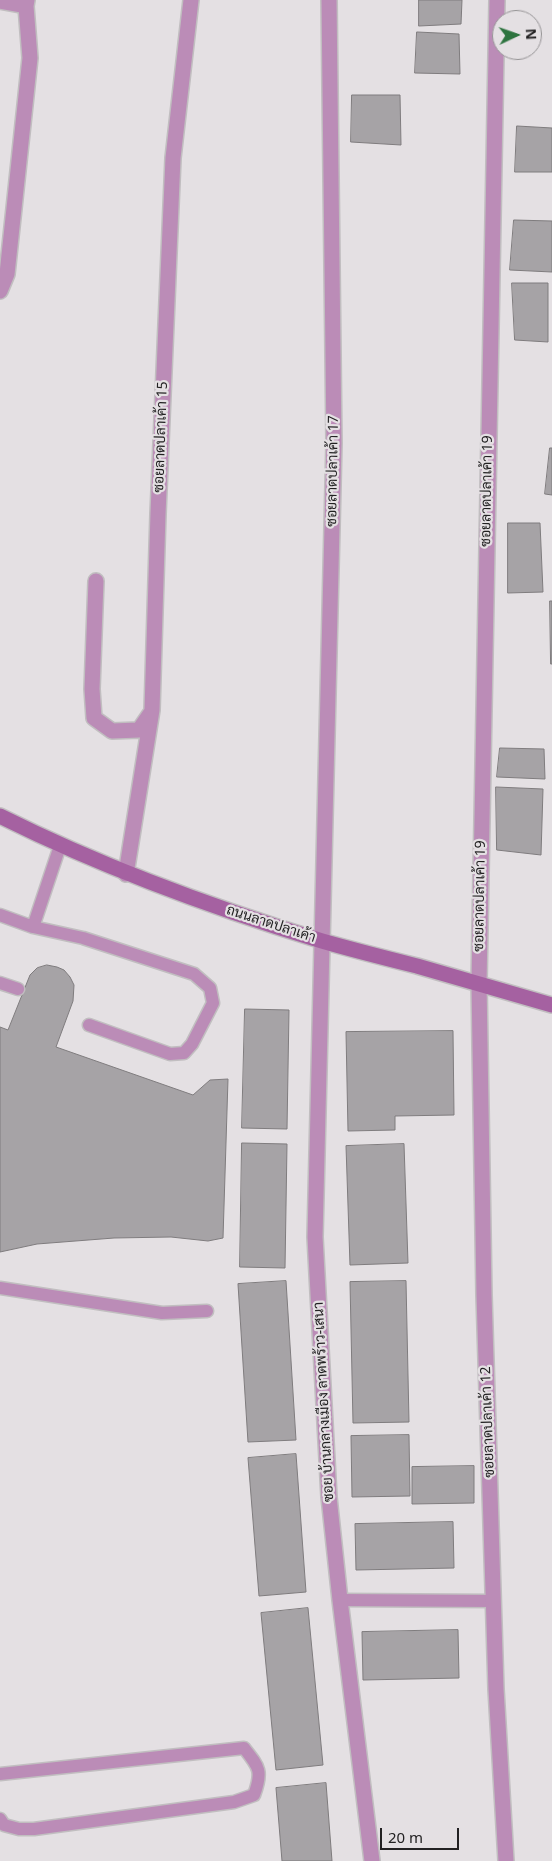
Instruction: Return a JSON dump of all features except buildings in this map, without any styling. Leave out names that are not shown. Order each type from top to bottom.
[{"type":"main road","name":"ถนนลาดปลาเค้า","points":[[0,816],[60,846],[126,874],[323,941],[479,983],[552,1005]]},
{"type":"street","name":"ซอยลาดปลาเค้า 15","points":[[126,874],[152,710],[158,504],[173,158],[191,0]]},
{"type":"street","name":"ซอยลาดปลาเค้า 17","points":[[323,941],[334,443],[330,0]]},
{"type":"street","name":"ซอยลาดปลาเค้า 19","points":[[479,983],[497,0]]},
{"type":"street","points":[[0,1],[26,3],[30,58],[7,274],[0,291]]},
{"type":"street","points":[[96,581],[92,689],[94,718],[112,731],[139,730],[152,710]]},
{"type":"street","name":"ซอย บ้านกลางเมือง ลาดพร้าว-เสนา","points":[[323,941],[314,1237],[330,1497],[340,1600],[372,1861]]},
{"type":"street","name":"ซอยลาดปลาเค้า 12","points":[[479,983],[484,1295],[493,1601],[506,1861]]},
{"type":"lane","points":[[33,927],[60,846]]},
{"type":"lane","points":[[0,915],[33,927],[83,938],[194,974],[210,988],[213,1003],[192,1044],[184,1053],[170,1054],[89,1025]]},
{"type":"lane","points":[[0,983],[18,989]]},
{"type":"lane","points":[[0,1288],[162,1313],[207,1311]]},
{"type":"lane","points":[[340,1600],[493,1601]]},
{"type":"lane","points":[[0,1774],[244,1748],[256,1763],[260,1779],[254,1795],[234,1802],[34,1829],[18,1829],[4,1825],[0,1819]]}]
